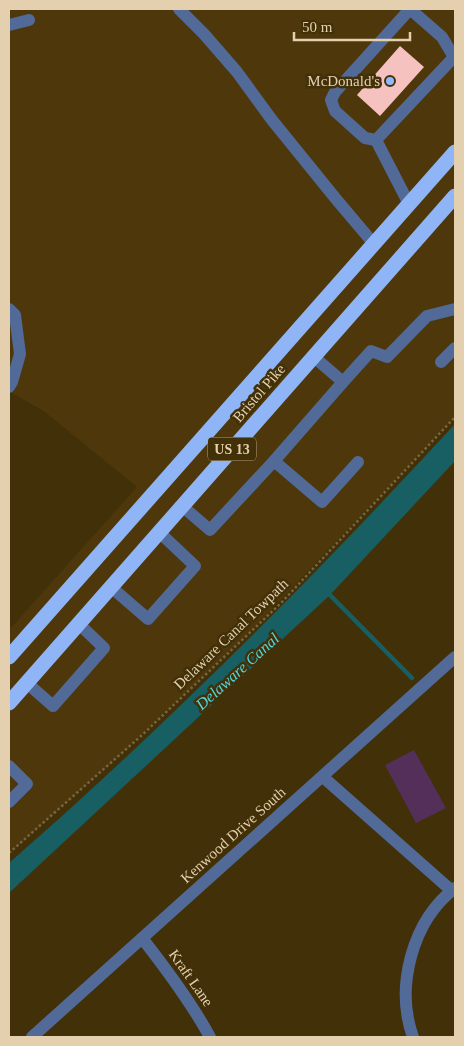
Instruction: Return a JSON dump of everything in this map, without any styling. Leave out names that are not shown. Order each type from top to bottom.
[{"type":"highway","name":"Bristol Pike","points":[[9,657],[455,152]]},
{"type":"highway","name":"Bristol Pike","points":[[9,703],[455,196]]},
{"type":"street","points":[[179,9],[204,34],[236,72],[272,120],[374,244]]},
{"type":"street","points":[[410,9],[442,37],[455,58],[376,140],[365,138],[335,111],[331,100],[335,92],[410,9]]},
{"type":"street","points":[[9,25],[28,20]]},
{"type":"street","points":[[376,140],[409,204]]},
{"type":"street","points":[[9,309],[15,315],[20,354],[9,387]]},
{"type":"street","points":[[182,506],[210,530],[372,351],[387,357],[427,316],[455,309]]},
{"type":"street","points":[[441,362],[455,348]]},
{"type":"street","points":[[314,357],[343,382]]},
{"type":"street","points":[[274,461],[322,502],[358,462]]},
{"type":"street","points":[[111,587],[148,619],[194,566],[159,532]]},
{"type":"street","points":[[27,683],[53,706],[104,648],[78,623]]},
{"type":"street","name":"Kenwood Drive South","points":[[32,1037],[455,657]]},
{"type":"street","points":[[9,766],[27,784],[9,802]]},
{"type":"street","points":[[323,777],[454,890],[432,913],[419,934],[410,957],[406,984],[408,1014],[413,1037]]},
{"type":"street","name":"Kraft Lane","points":[[142,938],[168,971],[210,1037]]},
{"type":"path","name":"Delaware Canal Towpath","points":[[9,853],[141,736],[275,608],[455,417]]},
{"type":"shaded area","points":[[9,9],[455,9],[455,417],[250,632],[120,755],[9,854],[9,630],[137,487],[45,412],[9,391]]},
{"type":"shaded area","points":[[414,750],[446,808],[416,823],[385,765]]},
{"type":"water","name":"Delaware Canal","points":[[455,424],[455,461],[330,595],[9,893],[9,863],[125,758],[238,650],[348,538]]},
{"type":"building","name":"McDonald's","points":[[400,46],[424,67],[380,116],[357,95]]},
{"type":"waterway","points":[[326,591],[412,678]]},
{"type":"place","name":"McDonald's","points":[[390,81]]}]
